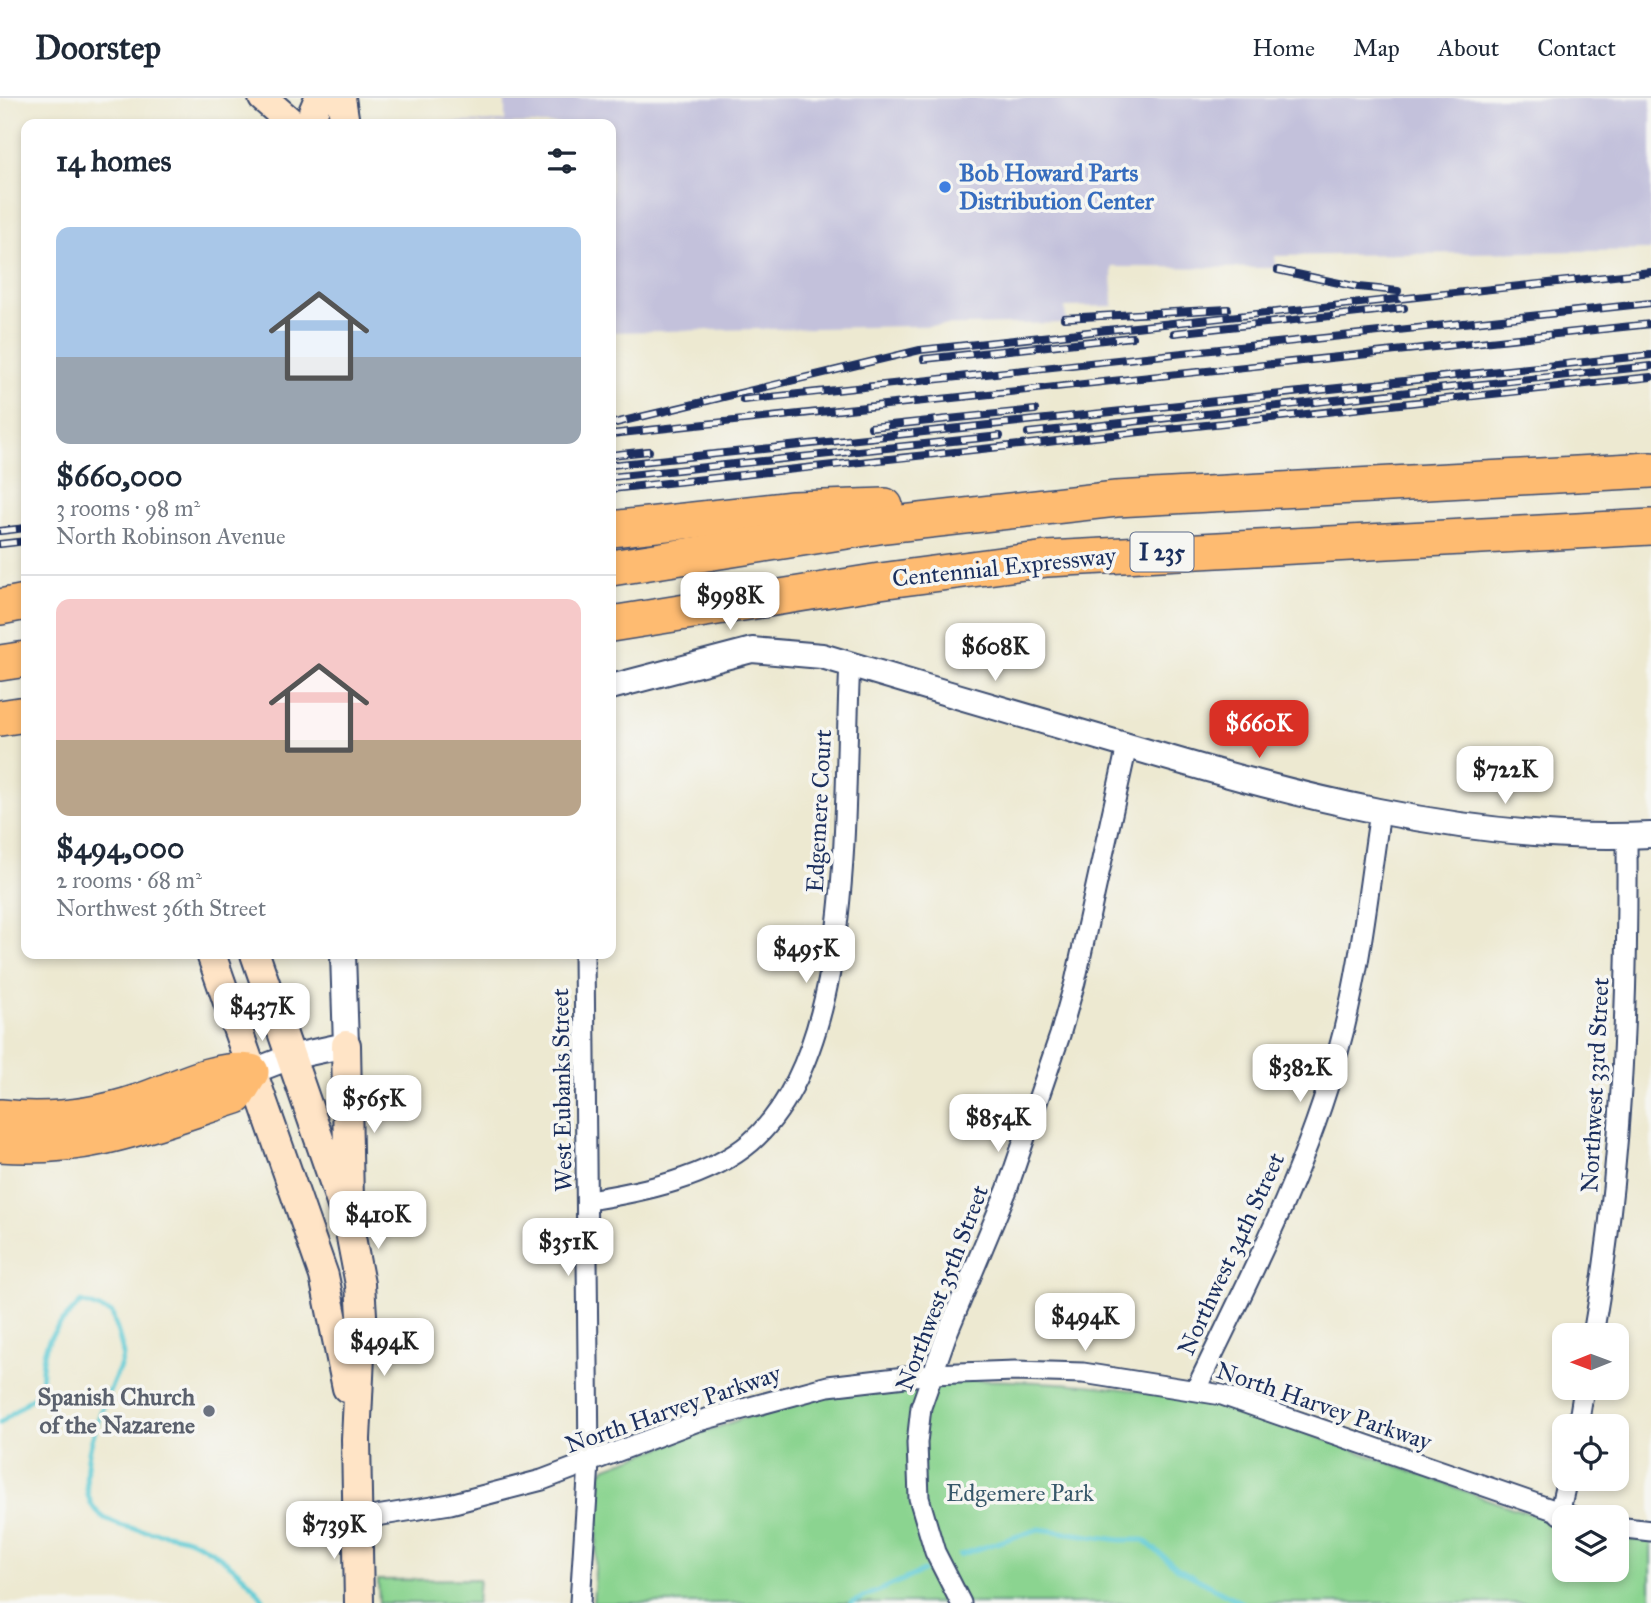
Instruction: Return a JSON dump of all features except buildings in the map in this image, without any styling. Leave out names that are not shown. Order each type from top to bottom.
[{"type":"highway","name":"I 235","points":[[616,567],[886,525],[1116,499],[1651,470]]},
{"type":"highway","points":[[616,529],[681,519],[793,509],[1116,499]]},
{"type":"highway","name":"Centennial Expressway","points":[[616,623],[880,581],[1047,559],[1651,527]]},
{"type":"highway","points":[[0,607],[21,604]]},
{"type":"highway","points":[[0,663],[21,660]]},
{"type":"highway","points":[[0,718],[21,715]]},
{"type":"highway","points":[[0,1116],[89,1116],[138,1103],[227,1069],[251,1072],[236,1096],[106,1138],[59,1146],[0,1144]]},
{"type":"main road","points":[[263,98],[287,119]]},
{"type":"main road","points":[[313,119],[319,98]]},
{"type":"main road","points":[[341,98],[344,119]]},
{"type":"main road","points":[[213,959],[324,1276],[335,1320],[356,1438]]},
{"type":"main road","points":[[257,959],[348,1227]]},
{"type":"main road","points":[[346,1045],[348,1227],[362,1315],[356,1438],[359,1603]]},
{"type":"street","points":[[616,686],[752,650],[792,651],[850,664],[1278,789],[1380,812],[1496,828],[1639,835]]},
{"type":"street","name":"Edgemere Court","points":[[588,1200],[616,1196],[695,1173],[722,1161],[749,1143],[766,1127],[797,1079],[821,1009],[838,916],[850,664]]},
{"type":"street","name":"Northwest 35th Street","points":[[961,1603],[935,1552],[922,1513],[916,1462],[922,1407],[931,1374],[1007,1190],[1060,1035],[1078,969],[1127,746]]},
{"type":"street","name":"Northwest 34th Street","points":[[1196,1389],[1280,1213],[1326,1090],[1352,999],[1380,812]]},
{"type":"street","name":"Northwest 33rd Street","points":[[1595,1323],[1607,1257],[1620,1131],[1628,942],[1639,835]]},
{"type":"street","points":[[251,1072],[290,1057],[346,1045],[343,959]]},
{"type":"street","name":"West Eubanks Street","points":[[580,1603],[589,1463],[584,959]]},
{"type":"street","name":"North Harvey Parkway","points":[[358,1518],[450,1504],[541,1480],[695,1422],[828,1386],[931,1374],[1015,1371],[1083,1373],[1196,1389],[1252,1403],[1552,1511]]},
{"type":"street","points":[[1629,1528],[1651,1531]]},
{"type":"shaded area","name":"Bob Howard Parts Distribution Center","points":[[505,98],[1651,98],[1651,250],[1275,256],[1276,268],[1112,267],[1113,306],[1065,307],[1066,323],[616,332],[616,119],[505,119]]},
{"type":"green space","name":"Edgemere Park","points":[[957,1380],[1022,1381],[1152,1393],[1216,1406],[1304,1432],[1552,1520],[1552,1582],[1629,1582],[1629,1539],[1651,1542],[1651,1603],[593,1603],[601,1473],[606,1467],[752,1415],[816,1398]]},
{"type":"green space","points":[[479,1579],[477,1603],[379,1603],[378,1580]]},
{"type":"waterway","points":[[0,1423],[41,1391],[43,1361],[49,1341],[81,1302],[112,1313],[123,1359],[102,1411],[88,1456],[87,1485],[95,1510],[119,1525],[193,1541],[223,1559],[243,1576],[265,1603]]},
{"type":"waterway","points":[[960,1555],[1039,1529],[1120,1540],[1144,1540],[1177,1568],[1242,1603]]},
{"type":"waterway","points":[[851,1603],[923,1571]]},
{"type":"railway","points":[[1278,270],[1358,287],[1398,291]]},
{"type":"railway","points":[[616,423],[920,350],[1651,272]]},
{"type":"railway","points":[[743,400],[1651,303]]},
{"type":"railway","points":[[1174,333],[1404,308]]},
{"type":"railway","points":[[1064,318],[1228,309]]},
{"type":"railway","points":[[616,433],[1651,324]]},
{"type":"railway","points":[[924,359],[1132,337]]},
{"type":"railway","points":[[616,464],[1651,355]]},
{"type":"railway","points":[[1028,433],[1651,366]]},
{"type":"railway","points":[[616,488],[1651,377]]},
{"type":"railway","points":[[871,427],[1035,410]]},
{"type":"railway","points":[[616,476],[1000,436]]},
{"type":"railway","points":[[616,454],[649,451]]},
{"type":"railway","points":[[0,531],[21,529]]},
{"type":"railway","points":[[0,544],[21,542]]},
{"type":"place","name":"Bob Howard Parts Distribution Center","points":[[945,187]]},
{"type":"place","name":"Spanish Church of the Nazarene","points":[[209,1411]]}]
